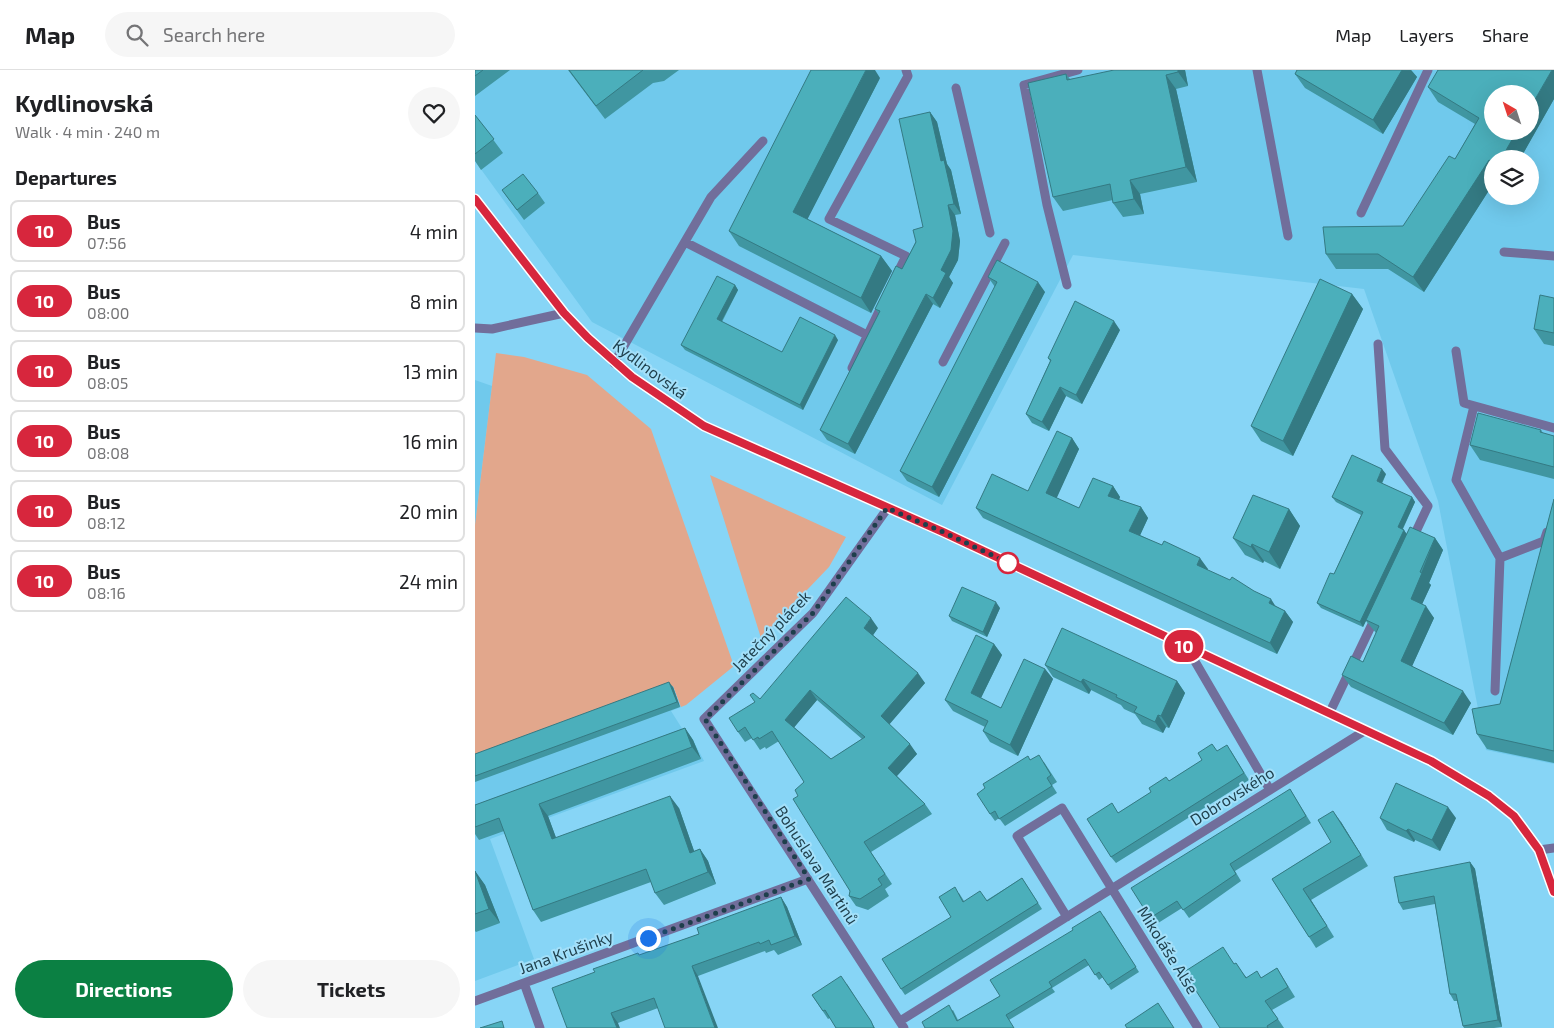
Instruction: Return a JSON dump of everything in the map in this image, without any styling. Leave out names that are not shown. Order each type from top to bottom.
[{"type":"street","points":[[847,379],[906,256],[829,219],[908,76],[906,70]]},
{"type":"street","points":[[1067,285],[1047,205],[1023,85],[1078,70]]},
{"type":"street","points":[[1257,70],[1288,236]]},
{"type":"street","points":[[1361,213],[1427,70]]},
{"type":"street","points":[[956,88],[990,233]]},
{"type":"street","points":[[614,363],[711,197],[763,142]]},
{"type":"street","name":"Kydlinovská","points":[[475,199],[564,313],[614,363],[655,394],[704,426],[943,532],[1431,761],[1489,796],[1514,816],[1539,850],[1554,892]]},
{"type":"street","points":[[685,242],[867,335]]},
{"type":"street","points":[[943,362],[1005,243]]},
{"type":"street","points":[[1504,252],[1554,256]]},
{"type":"street","points":[[475,328],[493,329],[564,313]]},
{"type":"street","points":[[1378,344],[1385,449],[1428,506],[1407,551]]},
{"type":"street","points":[[1456,350],[1464,403],[1554,428]]},
{"type":"street","points":[[1474,406],[1456,480],[1500,558],[1495,691]]},
{"type":"street","name":"Jatečný plácek","points":[[705,719],[813,613],[887,508]]},
{"type":"street","points":[[1500,558],[1544,541],[1549,524]]},
{"type":"street","points":[[1329,714],[1378,612]]},
{"type":"street","points":[[1186,646],[1270,790]]},
{"type":"street","name":"Bohuslava Martinů","points":[[705,719],[902,1025]]},
{"type":"street","name":"Dobrovského","points":[[902,1025],[1067,917],[1366,730]]},
{"type":"street","points":[[1067,917],[1017,836],[1062,808],[1113,888]]},
{"type":"street","points":[[1539,850],[1554,848]]},
{"type":"street","name":"Jana Krušinky","points":[[475,1001],[809,879]]},
{"type":"street","name":"Mikoláše Alše","points":[[1113,888],[1198,1028]]},
{"type":"street","points":[[524,983],[540,1028]]},
{"type":"shaded area","points":[[475,70],[1554,70],[1554,764],[1486,750],[1438,501],[1364,289],[1073,255],[942,505],[592,322],[475,161]]},
{"type":"shaded area","points":[[496,353],[524,357],[587,375],[651,429],[734,666],[681,707],[673,686],[475,757],[475,525]]},
{"type":"shaded area","points":[[475,380],[492,386],[475,525]]},
{"type":"shaded area","points":[[710,475],[846,537],[829,567],[761,638]]},
{"type":"shaded area","points":[[673,686],[681,707],[671,711],[690,741],[693,740],[704,761],[490,839],[534,959],[475,981],[475,757]]},
{"type":"building","points":[[475,70],[483,70],[475,76]]},
{"type":"building","points":[[569,70],[643,70],[596,106]]},
{"type":"building","points":[[811,70],[866,70],[793,212],[881,256],[861,298],[729,231]]},
{"type":"building","points":[[1114,70],[1178,70],[1178,72],[1166,75],[1186,167],[1130,180],[1134,199],[1113,203],[1110,184],[1053,197],[1028,83],[1066,74],[1067,80]]},
{"type":"building","points":[[1297,70],[1402,70],[1373,120],[1295,74]]},
{"type":"building","points":[[1438,70],[1552,70],[1539,92],[1539,85],[1484,85],[1484,140],[1512,140],[1506,150],[1484,150],[1484,168],[1413,277],[1378,254],[1326,254],[1323,227],[1403,226],[1449,156],[1455,159],[1479,118],[1428,87]]},
{"type":"building","points":[[930,112],[941,161],[944,160],[954,204],[948,205],[953,231],[951,250],[941,270],[946,273],[933,298],[926,294],[848,444],[820,430],[880,311],[875,309],[896,266],[902,269],[916,242],[913,230],[923,227],[899,119]]},
{"type":"building","points":[[475,115],[494,139],[475,154]]},
{"type":"building","points":[[523,174],[538,193],[517,210],[502,190]]},
{"type":"building","points":[[997,260],[1038,282],[932,487],[900,471],[997,282],[988,277]]},
{"type":"building","points":[[717,276],[735,285],[717,319],[782,352],[800,317],[835,335],[800,405],[681,345]]},
{"type":"building","points":[[1320,279],[1352,294],[1283,441],[1251,426]]},
{"type":"building","points":[[1540,295],[1554,298],[1554,333],[1534,329]]},
{"type":"building","points":[[1075,301],[1114,321],[1076,395],[1060,387],[1042,422],[1026,414],[1051,360],[1048,358]]},
{"type":"building","points":[[1478,413],[1541,430],[1540,432],[1554,436],[1554,467],[1470,445]]},
{"type":"building","points":[[1057,431],[1072,438],[1046,493],[1079,508],[1093,478],[1113,486],[1108,496],[1141,507],[1129,531],[1162,545],[1164,541],[1200,558],[1197,565],[1230,580],[1232,577],[1271,599],[1269,603],[1285,611],[1270,643],[976,508],[992,474],[1028,491]]},
{"type":"building","points":[[1352,455],[1382,469],[1377,481],[1412,497],[1398,527],[1404,530],[1360,622],[1317,603],[1330,573],[1334,574],[1363,512],[1332,497]]},
{"type":"building","points":[[1253,495],[1289,509],[1269,552],[1252,544],[1251,547],[1233,538]]},
{"type":"building","points":[[1554,499],[1554,751],[1477,734],[1472,709],[1500,704]]},
{"type":"building","points":[[1410,527],[1435,538],[1420,572],[1422,573],[1411,599],[1426,606],[1401,661],[1463,691],[1444,723],[1342,675],[1351,656],[1363,662],[1379,626],[1366,620]]},
{"type":"building","points":[[962,587],[996,602],[983,632],[949,616]]},
{"type":"building","points":[[846,597],[871,618],[864,628],[918,673],[881,716],[910,744],[888,768],[925,804],[864,842],[885,874],[878,879],[882,885],[860,899],[849,896],[850,891],[793,799],[798,796],[795,790],[804,782],[772,731],[759,739],[758,737],[753,740],[745,727],[738,732],[729,718],[755,702],[750,695],[753,693],[760,699]],"holes":[[[810,690],[865,737],[831,759],[785,720]]]},
{"type":"building","points":[[1062,628],[1177,681],[1161,716],[1158,715],[1155,722],[1134,712],[1137,707],[1116,697],[1117,695],[1083,679],[1081,682],[1045,665]]},
{"type":"building","points":[[976,635],[994,644],[971,693],[1001,708],[1024,659],[1045,669],[1010,745],[983,731],[988,721],[945,700]]},
{"type":"building","points":[[669,682],[677,702],[475,776],[475,754]]},
{"type":"building","points":[[685,728],[692,747],[539,804],[552,839],[670,796],[690,853],[700,849],[708,872],[655,893],[646,869],[533,910],[499,818],[475,827],[475,805]]},
{"type":"building","points":[[1212,744],[1217,751],[1227,745],[1244,773],[1111,857],[1087,819],[1112,803],[1118,813],[1151,792],[1149,788],[1166,777],[1169,781],[1202,760],[1198,753]]},
{"type":"building","points":[[1039,755],[1051,775],[1047,778],[1052,786],[999,819],[995,811],[990,814],[977,794],[985,788],[983,784],[1028,756],[1030,760]]},
{"type":"building","points":[[1396,783],[1448,807],[1432,840],[1408,829],[1406,831],[1380,818]]},
{"type":"building","points":[[1290,789],[1306,816],[1230,864],[1236,874],[1183,910],[1177,901],[1150,918],[1131,888]]},
{"type":"building","points":[[1333,811],[1361,855],[1303,889],[1327,926],[1309,937],[1272,879],[1331,842],[1318,820]]},
{"type":"building","points":[[1470,862],[1498,1020],[1463,1026],[1456,994],[1450,994],[1434,896],[1399,903],[1394,877]]},
{"type":"building","points":[[475,871],[489,909],[475,914]]},
{"type":"building","points":[[1022,878],[1038,903],[901,989],[882,959],[951,917],[939,897],[955,887],[963,902],[980,891],[987,901]]},
{"type":"building","points":[[781,897],[795,936],[771,945],[769,940],[760,944],[759,942],[692,966],[715,1028],[665,1028],[654,998],[611,1013],[617,1028],[567,1028],[552,988],[595,972],[593,969],[699,934],[697,928]]},
{"type":"building","points":[[1100,911],[1136,967],[1108,985],[1099,972],[1095,975],[1085,959],[1049,982],[1052,987],[1006,1015],[1014,1028],[925,1028],[922,1022],[949,1005],[957,1021],[1000,996],[990,980],[1073,930],[1072,928]]},
{"type":"building","points":[[1223,947],[1246,978],[1257,971],[1261,978],[1277,968],[1288,987],[1265,1001],[1278,1019],[1267,1026],[1268,1028],[1220,1028],[1184,972]]},
{"type":"building","points":[[841,976],[874,1028],[836,1028],[825,1010],[823,1011],[812,995]]},
{"type":"building","points":[[1158,1003],[1174,1028],[1127,1028],[1125,1025]]},
{"type":"building","points":[[502,1021],[504,1028],[480,1028]]},
{"type":"bus line","name":"10","points":[[475,199],[564,313],[588,338],[632,377],[704,426],[943,532],[1431,761],[1489,796],[1514,816],[1539,850],[1554,892]]},
{"type":"route","points":[[648,938],[809,879],[705,719],[813,613],[887,508],[1011,564],[1008,563]]}]
